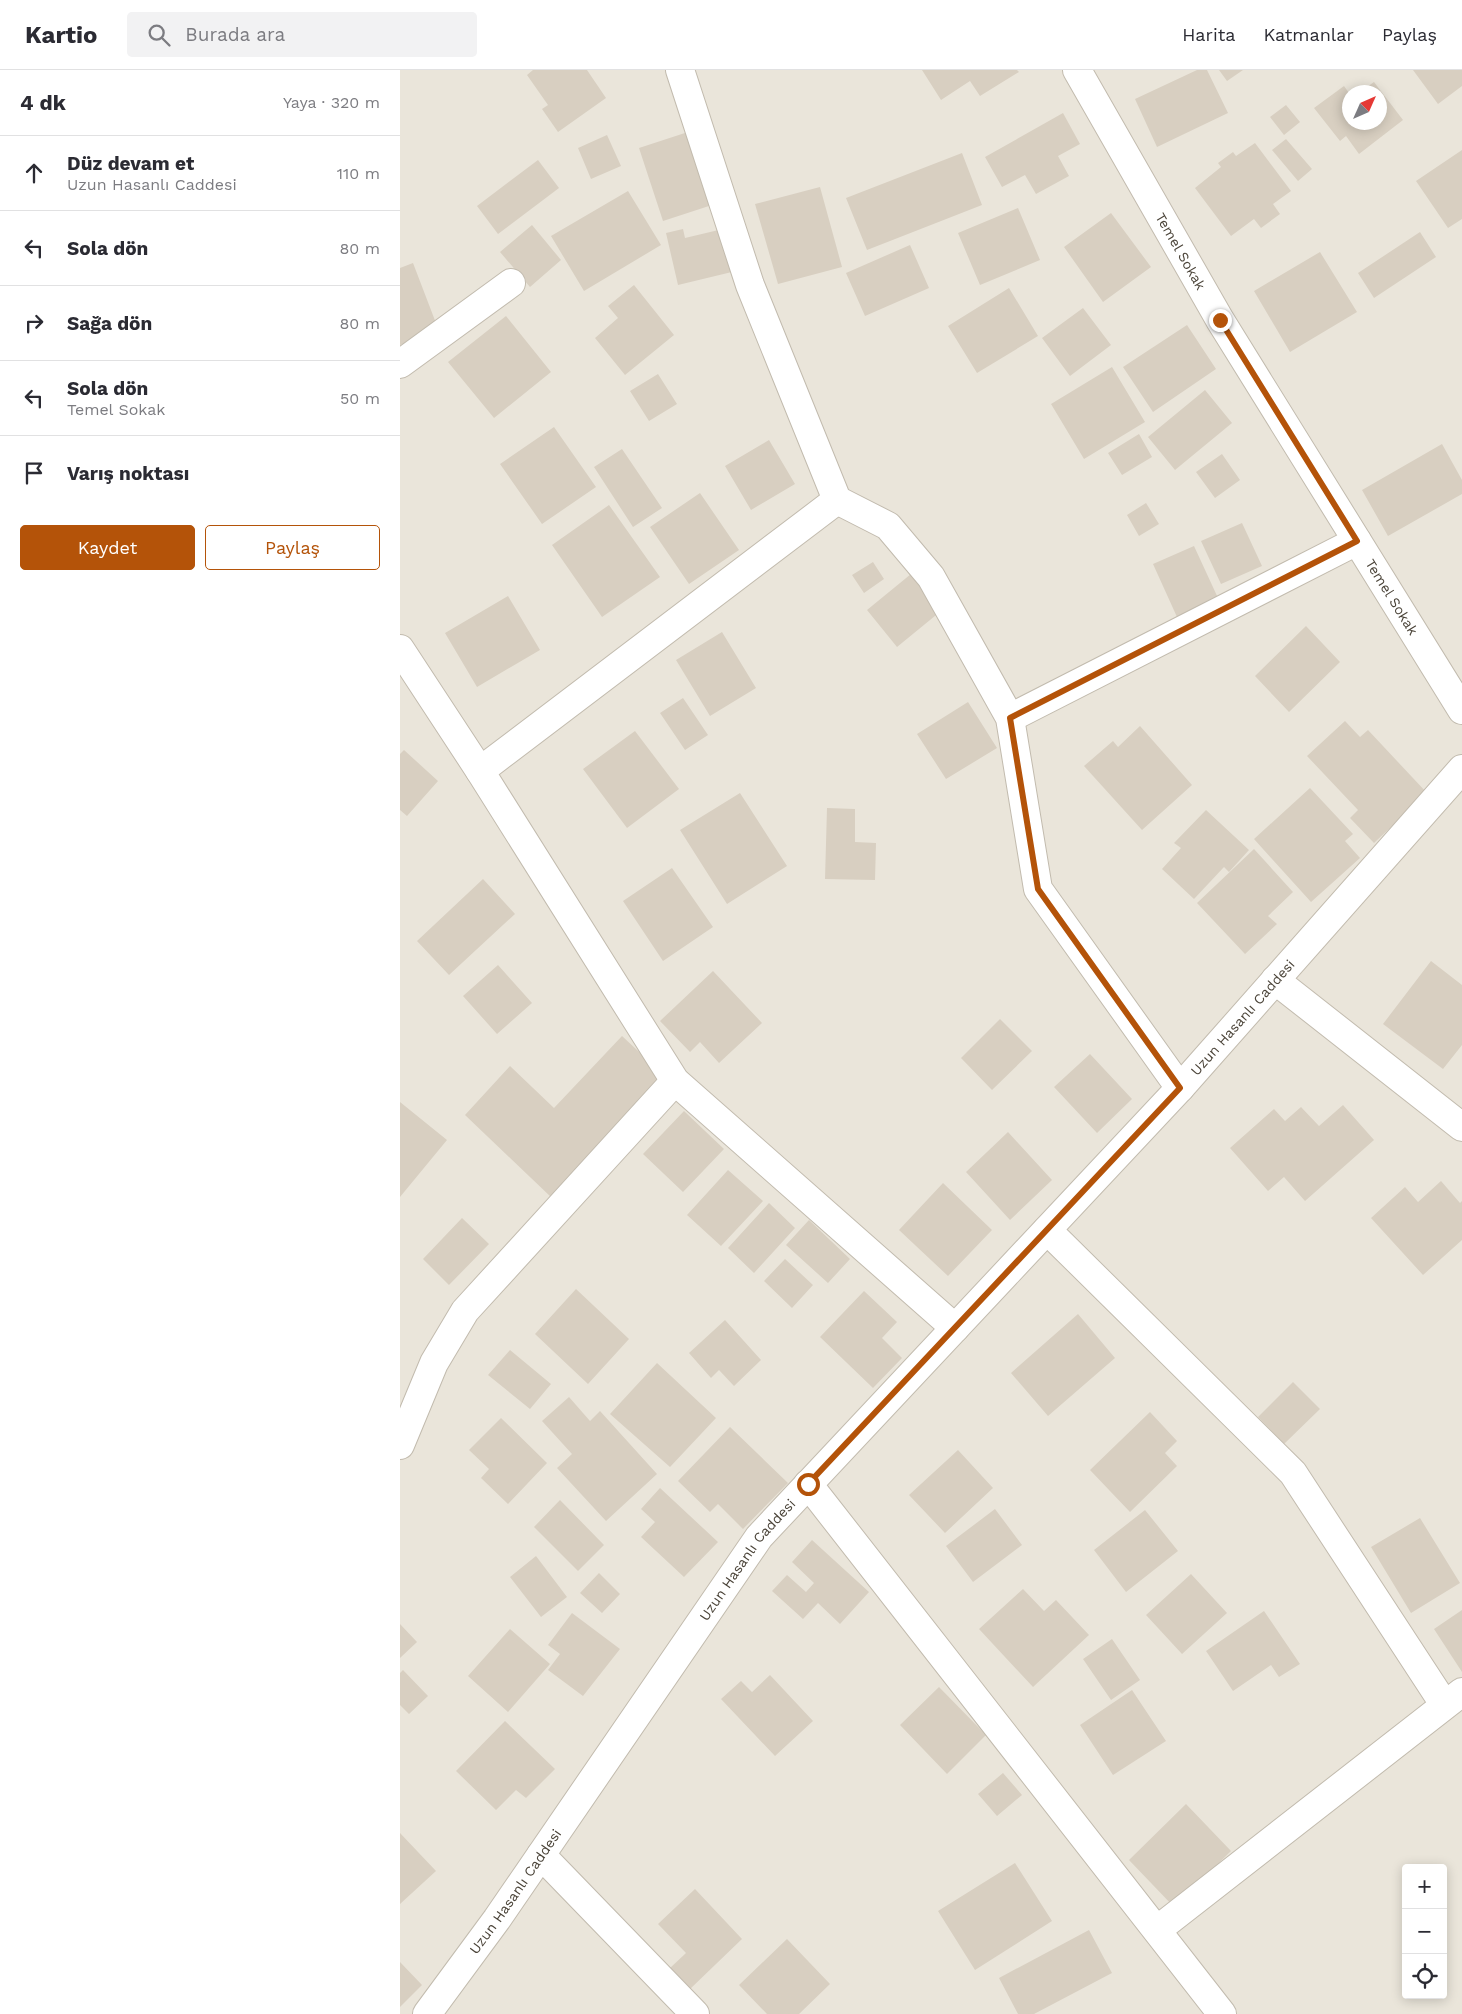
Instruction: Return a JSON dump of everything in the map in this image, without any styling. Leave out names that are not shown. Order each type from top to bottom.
[{"type":"street","points":[[680,70],[750,285],[837,500],[888,526],[931,577],[1010,718],[1038,889],[1180,1088]]},
{"type":"street","name":"Temel Sokak","points":[[1077,70],[1220,320],[1462,710]]},
{"type":"street","points":[[400,364],[511,283]]},
{"type":"street","points":[[480,771],[837,500]]},
{"type":"street","points":[[1010,718],[1357,541]]},
{"type":"street","points":[[400,649],[480,771],[675,1081],[955,1328]]},
{"type":"street","name":"Uzun Hasanlı Caddesi","points":[[428,2014],[759,1537],[1180,1088],[1462,769]]},
{"type":"street","points":[[1275,980],[1462,1126]]},
{"type":"street","points":[[400,1445],[434,1363],[465,1311],[675,1081]]},
{"type":"street","points":[[1047,1230],[1293,1473],[1453,1698],[1157,1930]]},
{"type":"street","points":[[808,1484],[1222,2014]]},
{"type":"street","points":[[540,1855],[695,2014]]},
{"type":"shaded area","points":[[400,70],[1462,70],[1462,2014],[400,2014]]},
{"type":"building","points":[[533,70],[587,70],[606,98],[558,132],[542,109],[548,105],[527,75]]},
{"type":"building","points":[[922,70],[1017,70],[1019,72],[980,96],[970,81],[941,100]]},
{"type":"building","points":[[1197,70],[1207,70],[1228,113],[1157,147],[1135,99]]},
{"type":"building","points":[[1219,70],[1243,70],[1227,81]]},
{"type":"building","points":[[1413,70],[1462,70],[1462,86],[1438,104]]},
{"type":"building","points":[[1342,87],[1342,130],[1387,130],[1387,99],[1403,120],[1359,154],[1346,136],[1340,141],[1314,108]]},
{"type":"building","points":[[1286,105],[1300,122],[1284,135],[1270,117]]},
{"type":"building","points":[[1063,113],[1080,144],[1058,156],[1069,176],[1036,194],[1025,175],[1002,187],[985,157]]},
{"type":"building","points":[[688,132],[712,205],[663,221],[639,148]]},
{"type":"building","points":[[607,135],[621,166],[591,179],[578,148]]},
{"type":"building","points":[[1286,139],[1312,169],[1298,181],[1272,150]]},
{"type":"building","points":[[1255,143],[1291,191],[1273,204],[1280,214],[1261,228],[1254,219],[1231,236],[1195,188],[1221,167],[1218,163],[1233,152],[1236,156]]},
{"type":"building","points":[[1462,150],[1462,219],[1448,228],[1416,181]]},
{"type":"building","points":[[962,153],[982,205],[867,250],[846,198]]},
{"type":"building","points":[[538,160],[559,188],[498,234],[477,206]]},
{"type":"building","points":[[820,187],[842,267],[778,284],[755,204]]},
{"type":"building","points":[[628,191],[661,245],[584,291],[551,236]]},
{"type":"building","points":[[1018,208],[1040,260],[980,285],[958,233]]},
{"type":"building","points":[[1111,213],[1151,267],[1103,302],[1064,247]]},
{"type":"building","points":[[532,225],[561,260],[530,287],[500,252]]},
{"type":"building","points":[[727,228],[736,271],[678,285],[666,233],[683,229],[685,238]]},
{"type":"building","points":[[1420,232],[1436,257],[1374,298],[1358,273]]},
{"type":"building","points":[[910,245],[929,288],[865,316],[846,273]]},
{"type":"building","points":[[1320,252],[1357,312],[1290,352],[1254,291]]},
{"type":"building","points":[[413,263],[439,331],[400,345],[400,268]]},
{"type":"building","points":[[634,285],[674,335],[625,375],[595,338],[618,318],[608,306]]},
{"type":"building","points":[[1009,288],[1038,336],[977,373],[948,326]]},
{"type":"building","points":[[1083,308],[1111,345],[1070,376],[1042,338]]},
{"type":"building","points":[[506,316],[551,372],[494,418],[448,362]]},
{"type":"building","points":[[1187,325],[1216,369],[1153,412],[1123,367]]},
{"type":"building","points":[[1112,367],[1145,422],[1084,459],[1051,404]]},
{"type":"building","points":[[658,374],[677,404],[649,421],[630,391]]},
{"type":"building","points":[[1205,390],[1232,423],[1175,470],[1148,437]]},
{"type":"building","points":[[554,427],[596,487],[542,524],[500,464]]},
{"type":"building","points":[[1139,434],[1152,457],[1122,475],[1108,453]]},
{"type":"building","points":[[769,440],[795,484],[751,510],[725,466]]},
{"type":"building","points":[[1442,444],[1462,480],[1462,494],[1388,536],[1362,490]]},
{"type":"building","points":[[622,449],[662,508],[633,527],[594,467]]},
{"type":"building","points":[[1222,454],[1240,480],[1215,498],[1196,472]]},
{"type":"building","points":[[700,493],[739,550],[689,584],[650,527]]},
{"type":"building","points":[[1146,503],[1159,524],[1139,536],[1127,515]]},
{"type":"building","points":[[609,505],[660,577],[602,617],[552,545]]},
{"type":"building","points":[[1242,523],[1262,566],[1221,584],[1201,541]]},
{"type":"building","points":[[1194,546],[1218,598],[1177,617],[1153,564]]},
{"type":"building","points":[[873,562],[884,579],[864,593],[852,575]]},
{"type":"building","points":[[911,574],[941,611],[897,647],[867,610]]},
{"type":"building","points":[[508,596],[540,650],[477,687],[445,633]]},
{"type":"building","points":[[1306,626],[1340,662],[1289,712],[1255,676]]},
{"type":"building","points":[[722,632],[756,688],[710,716],[676,660]]},
{"type":"building","points":[[683,698],[708,735],[685,750],[660,713]]},
{"type":"building","points":[[968,702],[997,748],[946,779],[917,734]]},
{"type":"building","points":[[1345,721],[1360,737],[1368,730],[1427,793],[1374,843],[1350,818],[1358,810],[1307,756]]},
{"type":"building","points":[[1140,726],[1192,785],[1142,830],[1084,766],[1113,741],[1118,747]]},
{"type":"building","points":[[635,731],[679,789],[627,828],[583,769]]},
{"type":"building","points":[[404,750],[438,781],[407,816],[400,810],[400,754]]},
{"type":"building","points":[[1310,788],[1353,834],[1345,841],[1360,858],[1311,902],[1254,839]]},
{"type":"building","points":[[740,793],[787,866],[727,904],[680,830]]},
{"type":"building","points":[[827,808],[855,809],[855,842],[876,843],[875,880],[825,879]]},
{"type":"building","points":[[1206,810],[1249,850],[1229,872],[1224,867],[1194,899],[1162,869],[1181,848],[1174,843]]},
{"type":"building","points":[[1254,849],[1293,892],[1268,916],[1277,924],[1245,954],[1197,903]]},
{"type":"building","points":[[672,868],[713,927],[663,961],[623,901]]},
{"type":"building","points":[[483,879],[515,914],[449,975],[417,941]]},
{"type":"building","points":[[1431,961],[1462,985],[1462,1045],[1443,1069],[1383,1024]]},
{"type":"building","points":[[498,965],[532,1003],[497,1034],[463,996]]},
{"type":"building","points":[[713,971],[762,1023],[719,1063],[700,1042],[690,1052],[660,1021]]},
{"type":"building","points":[[1000,1019],[1032,1051],[992,1090],[961,1058]]},
{"type":"building","points":[[622,1036],[666,1077],[552,1198],[465,1115],[510,1066],[554,1108]]},
{"type":"building","points":[[1090,1054],[1132,1099],[1097,1133],[1054,1087]]},
{"type":"building","points":[[400,1102],[447,1140],[400,1197]]},
{"type":"building","points":[[1343,1105],[1374,1140],[1305,1201],[1284,1177],[1268,1191],[1230,1148],[1274,1109],[1285,1121],[1301,1107],[1319,1126]]},
{"type":"building","points":[[684,1111],[724,1149],[683,1192],[643,1154]]},
{"type":"building","points":[[1008,1132],[1052,1180],[1010,1220],[966,1172]]},
{"type":"building","points":[[728,1170],[763,1201],[721,1246],[687,1215]]},
{"type":"building","points":[[1441,1181],[1460,1203],[1462,1201],[1462,1240],[1423,1275],[1371,1218],[1405,1187],[1418,1202]]},
{"type":"building","points":[[943,1183],[992,1230],[948,1276],[899,1230]]},
{"type":"building","points":[[769,1203],[795,1228],[754,1273],[728,1248]]},
{"type":"building","points":[[462,1218],[489,1244],[449,1285],[423,1259]]},
{"type":"building","points":[[809,1220],[850,1259],[828,1283],[786,1245]]},
{"type":"building","points":[[785,1259],[813,1285],[792,1308],[764,1281]]},
{"type":"building","points":[[576,1289],[629,1339],[588,1384],[535,1334]]},
{"type":"building","points":[[864,1291],[897,1322],[882,1338],[902,1358],[873,1388],[820,1337]]},
{"type":"building","points":[[1078,1314],[1115,1358],[1048,1416],[1011,1373]]},
{"type":"building","points":[[725,1320],[761,1360],[734,1386],[719,1370],[711,1378],[689,1353]]},
{"type":"building","points":[[510,1350],[551,1384],[530,1409],[488,1375]]},
{"type":"building","points":[[657,1363],[716,1418],[670,1467],[610,1414]]},
{"type":"building","points":[[1293,1382],[1320,1409],[1284,1444],[1258,1417]]},
{"type":"building","points":[[569,1397],[590,1421],[600,1411],[657,1474],[606,1521],[557,1468],[572,1454],[542,1421]]},
{"type":"building","points":[[1150,1412],[1177,1441],[1165,1453],[1177,1466],[1130,1512],[1090,1470]]},
{"type":"building","points":[[501,1418],[547,1463],[508,1504],[481,1478],[489,1469],[469,1450]]},
{"type":"building","points":[[730,1427],[788,1483],[743,1529],[718,1504],[710,1512],[678,1481]]},
{"type":"building","points":[[958,1450],[993,1488],[945,1533],[909,1495]]},
{"type":"building","points":[[660,1488],[718,1542],[684,1577],[641,1537],[655,1522],[641,1509]]},
{"type":"building","points":[[560,1500],[604,1545],[578,1571],[534,1527]]},
{"type":"building","points":[[995,1509],[1022,1545],[973,1582],[946,1546]]},
{"type":"building","points":[[1145,1510],[1178,1551],[1126,1592],[1094,1550]]},
{"type":"building","points":[[1420,1518],[1460,1583],[1411,1613],[1371,1547]]},
{"type":"building","points":[[812,1540],[869,1592],[840,1624],[818,1603],[803,1619],[772,1591],[787,1575],[806,1592],[814,1583],[792,1562]]},
{"type":"building","points":[[536,1556],[567,1597],[541,1617],[510,1577]]},
{"type":"building","points":[[599,1573],[620,1594],[602,1613],[580,1593]]},
{"type":"building","points":[[1191,1574],[1227,1613],[1182,1654],[1146,1615]]},
{"type":"building","points":[[1023,1589],[1044,1611],[1056,1600],[1089,1635],[1033,1687],[979,1629]]},
{"type":"building","points":[[1462,1610],[1462,1672],[1434,1629]]},
{"type":"building","points":[[1264,1611],[1300,1664],[1279,1677],[1271,1665],[1233,1691],[1206,1651]]},
{"type":"building","points":[[572,1613],[620,1649],[583,1696],[548,1670],[560,1654],[548,1645]]},
{"type":"building","points":[[400,1624],[417,1642],[400,1658]]},
{"type":"building","points":[[510,1629],[550,1664],[508,1712],[468,1676]]},
{"type":"building","points":[[1112,1639],[1140,1680],[1111,1700],[1083,1659]]},
{"type":"building","points":[[403,1670],[428,1696],[409,1714],[400,1705],[400,1673]]},
{"type":"building","points":[[770,1675],[813,1721],[775,1756],[721,1699],[741,1681],[752,1692]]},
{"type":"building","points":[[939,1687],[986,1735],[947,1774],[900,1725]]},
{"type":"building","points":[[1132,1690],[1166,1741],[1113,1775],[1080,1725]]},
{"type":"building","points":[[505,1721],[555,1769],[526,1798],[516,1790],[496,1810],[456,1771]]},
{"type":"building","points":[[1003,1773],[1022,1795],[997,1816],[978,1794]]},
{"type":"building","points":[[1186,1804],[1231,1851],[1174,1907],[1129,1860]]},
{"type":"building","points":[[400,1833],[436,1871],[400,1904]]},
{"type":"building","points":[[1015,1863],[1052,1921],[975,1970],[938,1911]]},
{"type":"building","points":[[695,1889],[742,1939],[689,1990],[669,1969],[686,1953],[658,1924]]},
{"type":"building","points":[[1089,1930],[1112,1973],[1034,2014],[1018,2014],[999,1978]]},
{"type":"building","points":[[787,1939],[830,1984],[799,2014],[767,2014],[739,1985]]},
{"type":"building","points":[[400,1962],[422,1985],[400,2007]]},
{"type":"route","points":[[808,1484],[1180,1088],[1038,889],[1010,718],[1357,541],[1220,320]]}]
